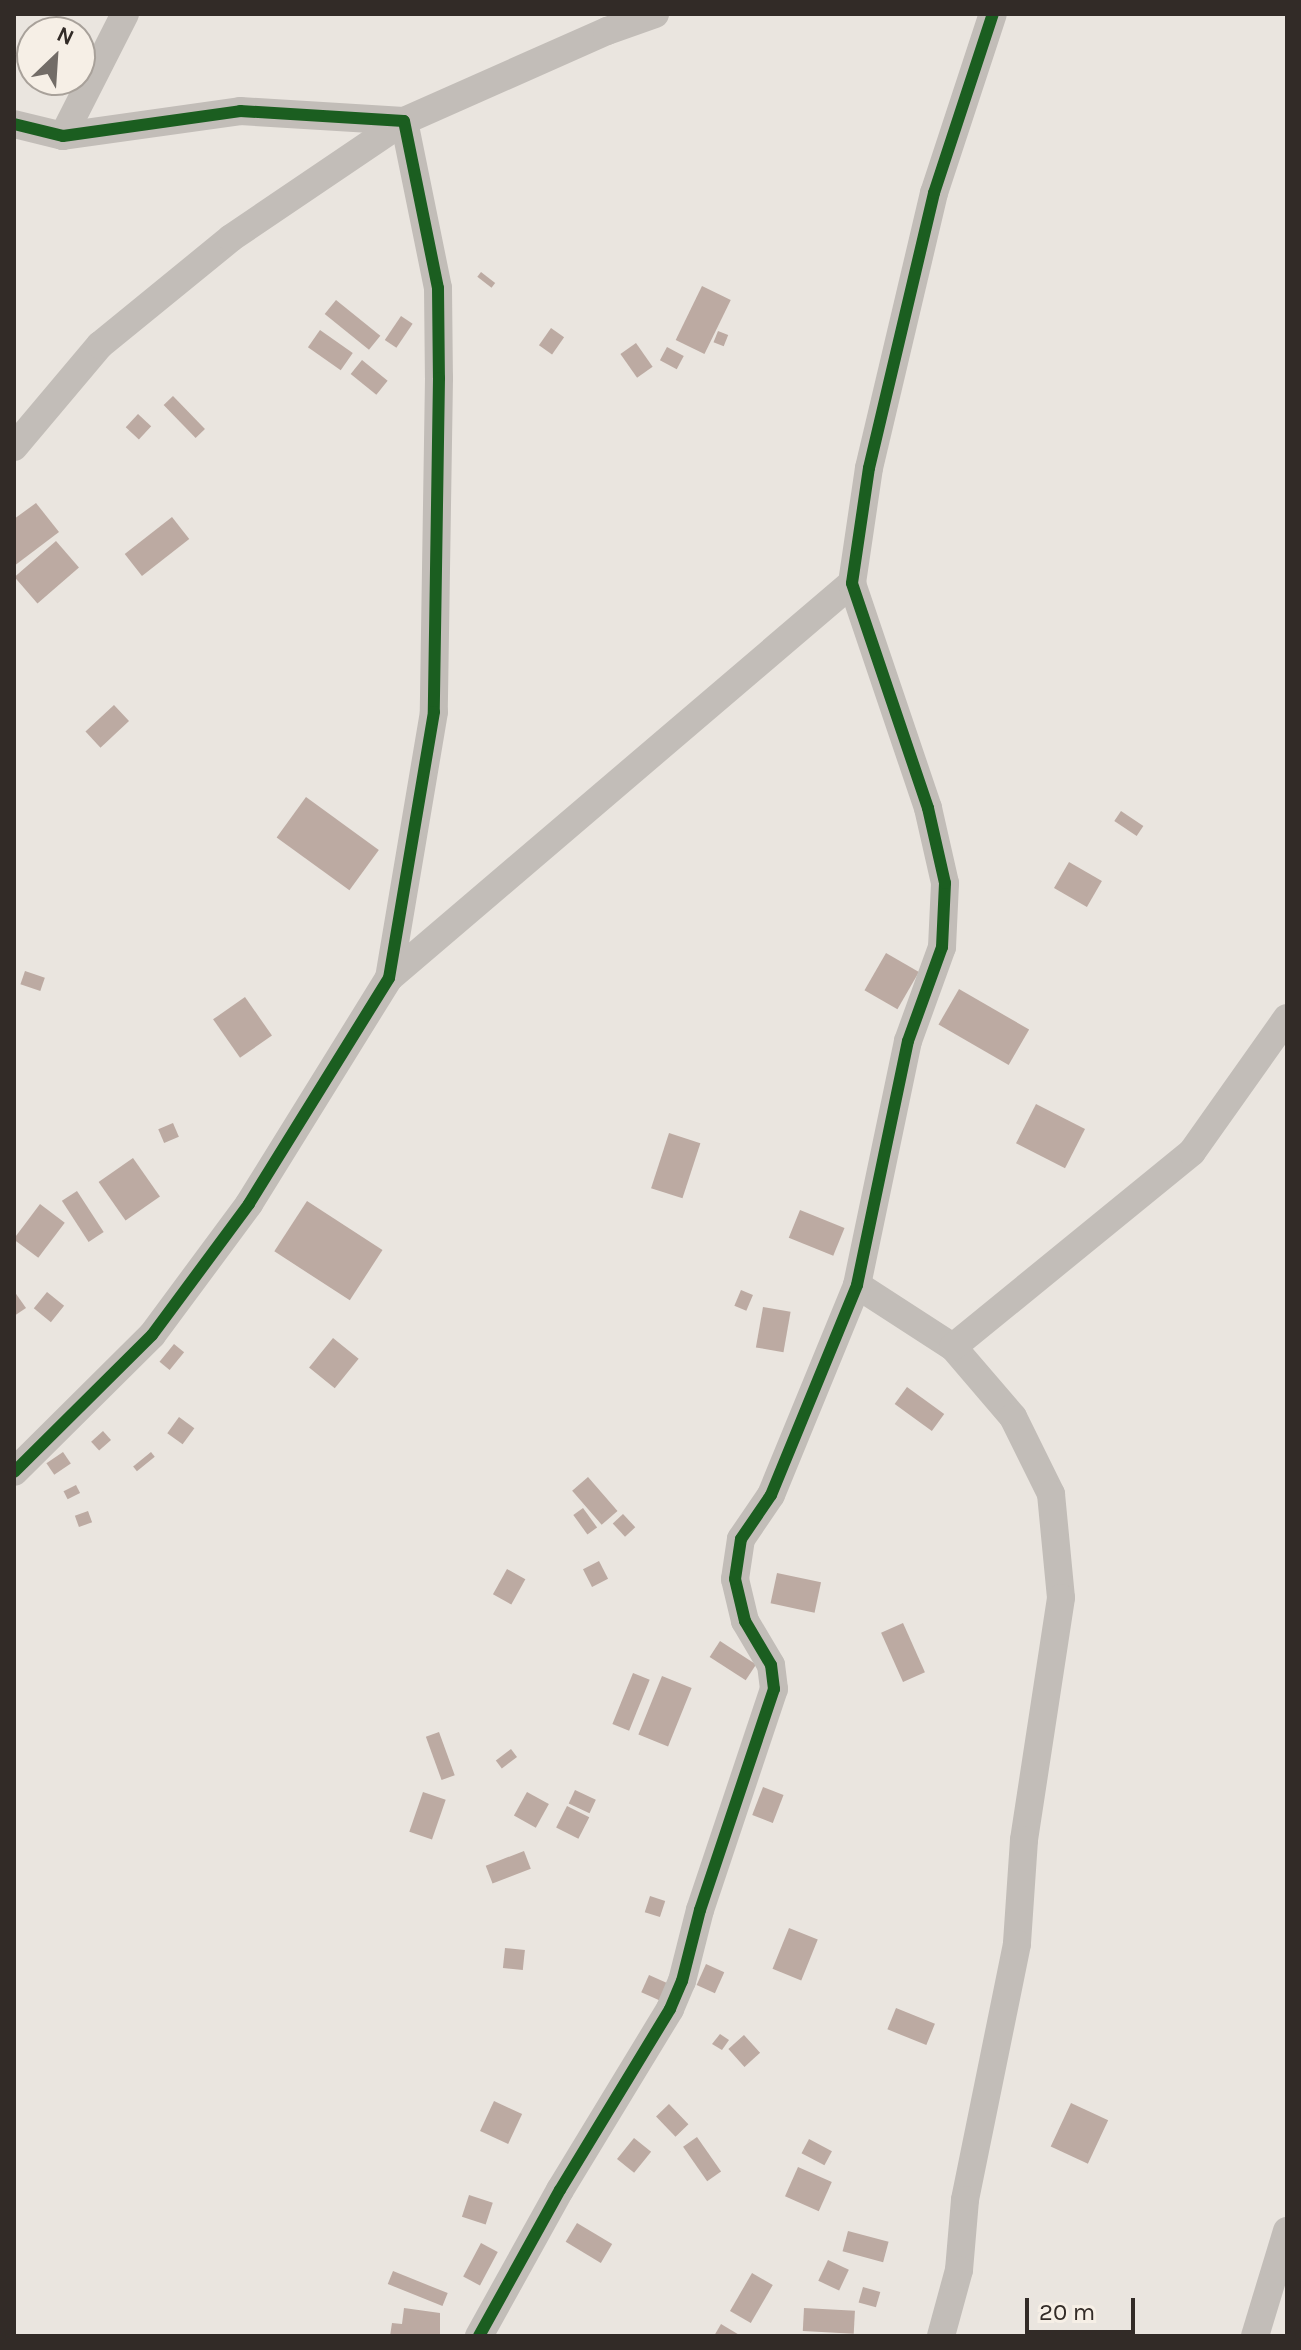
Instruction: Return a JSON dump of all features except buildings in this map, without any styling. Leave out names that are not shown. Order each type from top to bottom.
[{"type":"street","points":[[63,136],[125,14]]},
{"type":"street","points":[[14,447],[100,345],[231,238],[404,121],[607,31],[655,14]]},
{"type":"street","points":[[479,2336],[560,2190],[670,2009],[682,1981],[700,1910],[774,1689],[771,1665],[745,1621],[735,1579],[741,1539],[771,1495],[857,1285],[908,1041],[942,947],[945,883],[928,808],[852,583],[869,468],[934,193],[993,14]]},
{"type":"street","points":[[14,124],[63,136],[240,111],[404,121]]},
{"type":"street","points":[[389,978],[434,712],[435,680],[438,288],[404,121]]},
{"type":"street","points":[[14,1472],[152,1335],[249,1204],[389,978],[852,583]]},
{"type":"street","points":[[953,1347],[1192,1152],[1237,1093],[1287,1018]]},
{"type":"street","points":[[857,1285],[953,1347],[1013,1417],[1051,1494],[1061,1598],[1024,1840],[1017,1944],[965,2200],[959,2270],[941,2336]]},
{"type":"street","points":[[1255,2336],[1287,2231]]},
{"type":"cycle path","points":[[479,2336],[560,2190],[670,2009],[682,1981],[700,1910],[774,1689],[771,1665],[745,1621],[735,1579],[741,1539],[771,1495],[857,1285],[908,1041],[942,947],[945,883],[928,808],[852,583],[869,468],[934,193],[993,14]]},
{"type":"cycle path","points":[[14,124],[63,136],[240,111],[404,121],[438,288],[439,378],[434,712],[389,978],[249,1204],[152,1335],[14,1472]]}]
